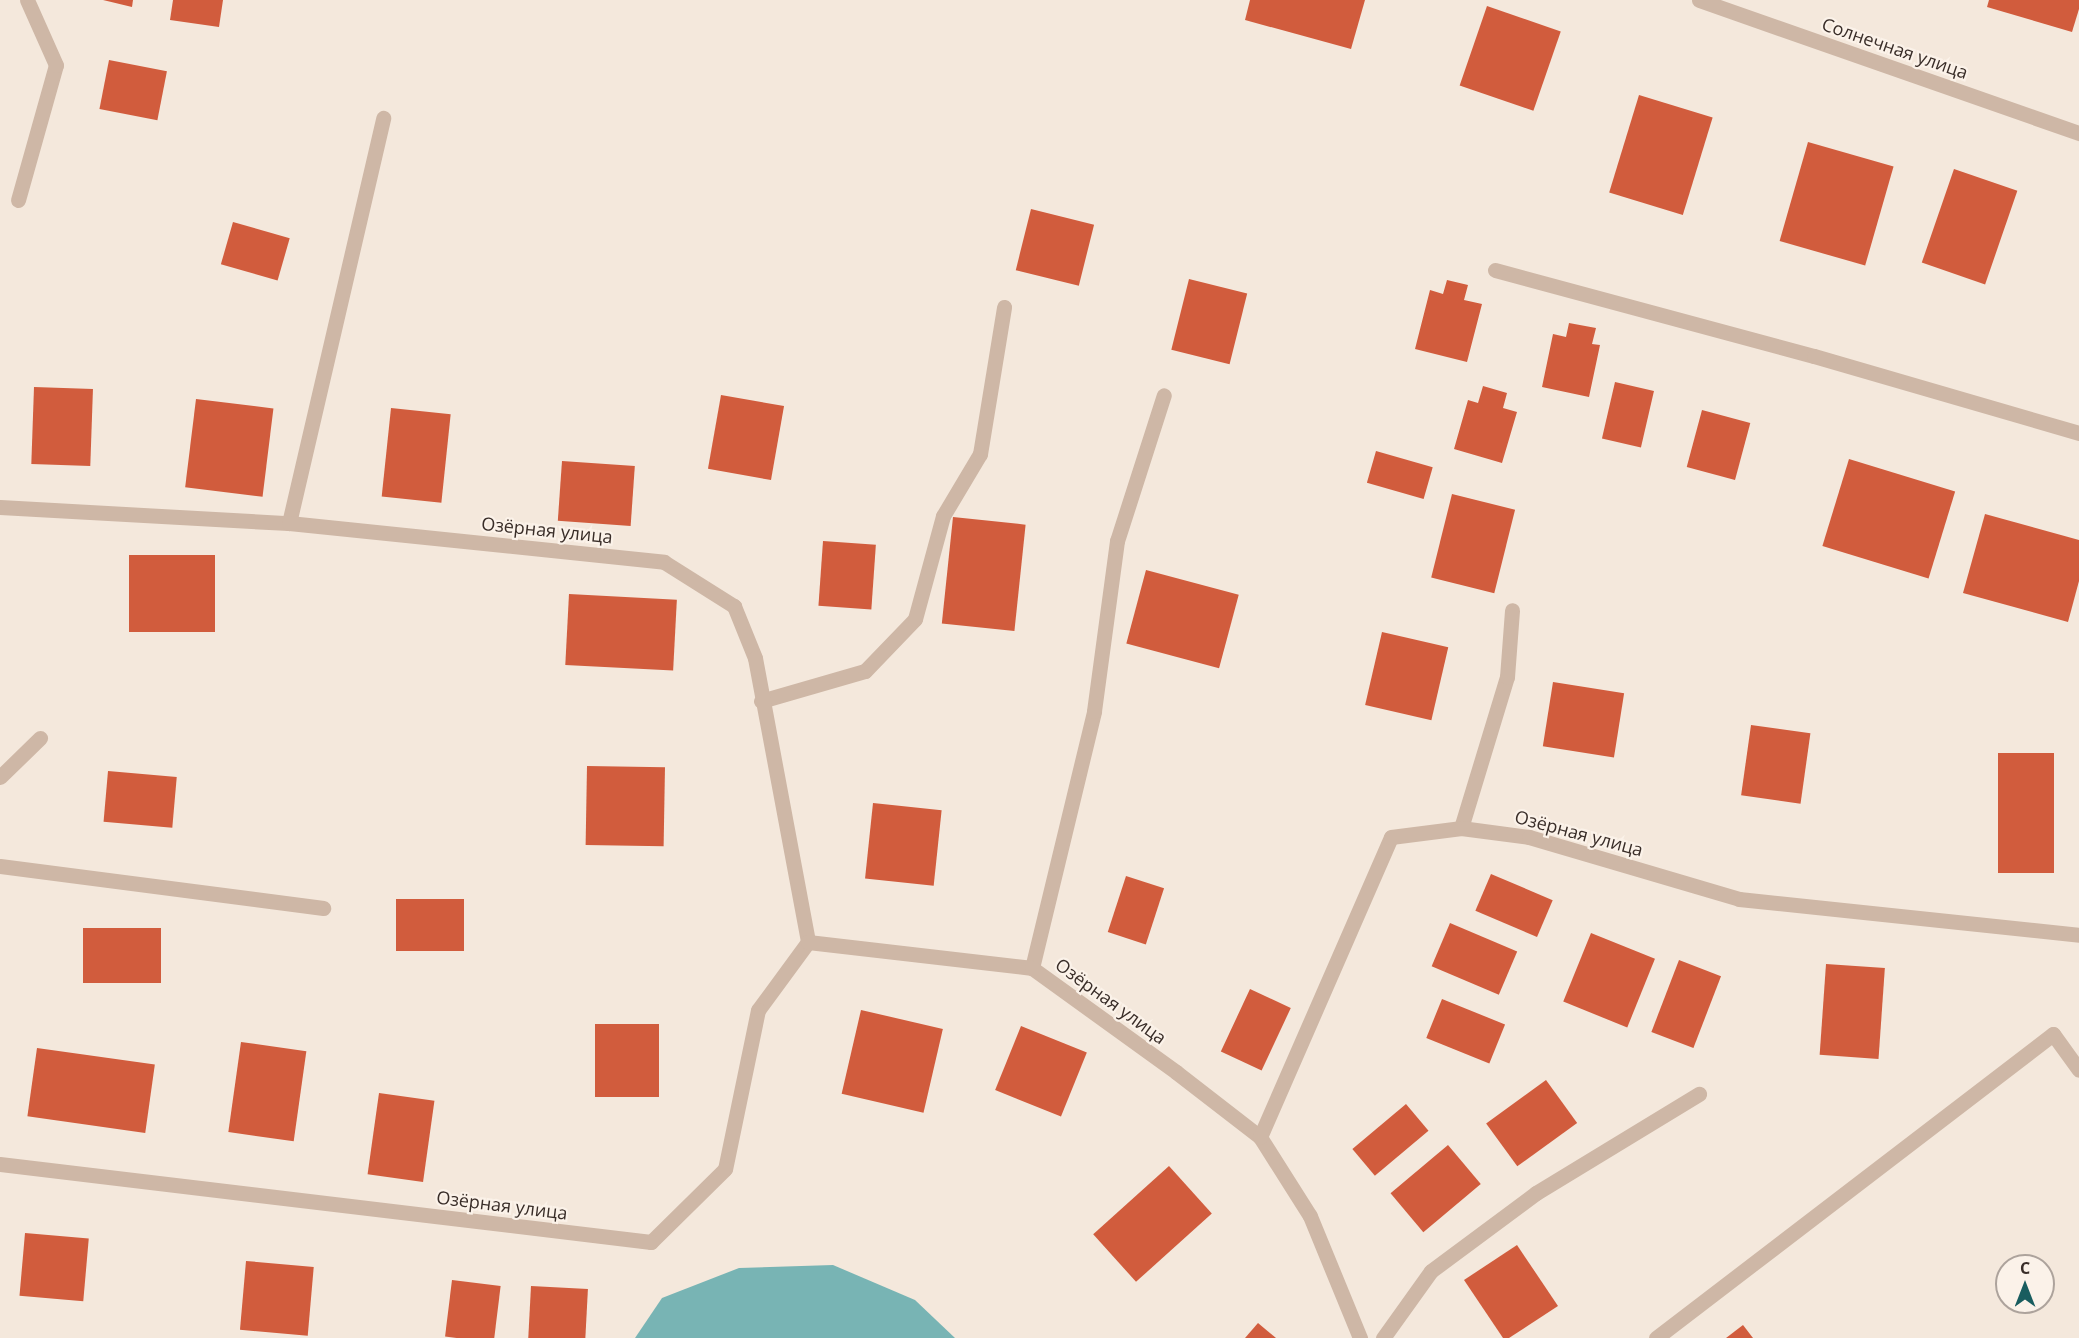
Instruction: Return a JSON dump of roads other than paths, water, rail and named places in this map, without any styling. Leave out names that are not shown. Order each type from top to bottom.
[{"type":"street","points":[[18,200],[56,65],[27,0]]},
{"type":"street","name":"Солнечная улица","points":[[1699,0],[2079,133]]},
{"type":"street","points":[[289,523],[383,118]]},
{"type":"street","points":[[1494,270],[1814,356],[2079,433]]},
{"type":"street","points":[[761,701],[865,670],[915,619],[943,516],[980,454],[1004,307]]},
{"type":"street","points":[[1032,968],[1094,711],[1117,541],[1164,395]]},
{"type":"street","name":"Озёрная улица","points":[[0,507],[289,523],[664,562],[734,606],[755,658],[761,701],[808,942],[758,1010],[725,1169],[651,1242],[0,1164]]},
{"type":"street","points":[[1461,828],[1507,677],[1512,610]]},
{"type":"street","points":[[0,777],[40,738]]},
{"type":"street","name":"Озёрная улица","points":[[1260,1137],[1391,837],[1461,828],[1529,837],[1739,899],[2079,935]]},
{"type":"street","points":[[0,866],[322,908]]},
{"type":"street","name":"Озёрная улица","points":[[808,942],[1032,968],[1260,1137],[1310,1216],[1360,1338]]},
{"type":"street","points":[[1656,1338],[2053,1034],[2079,1070]]},
{"type":"street","points":[[1383,1338],[1431,1271],[1536,1193],[1699,1094]]},
{"type":"water","points":[[833,1265],[915,1300],[955,1338],[635,1338],[662,1298],[739,1268]]}]
